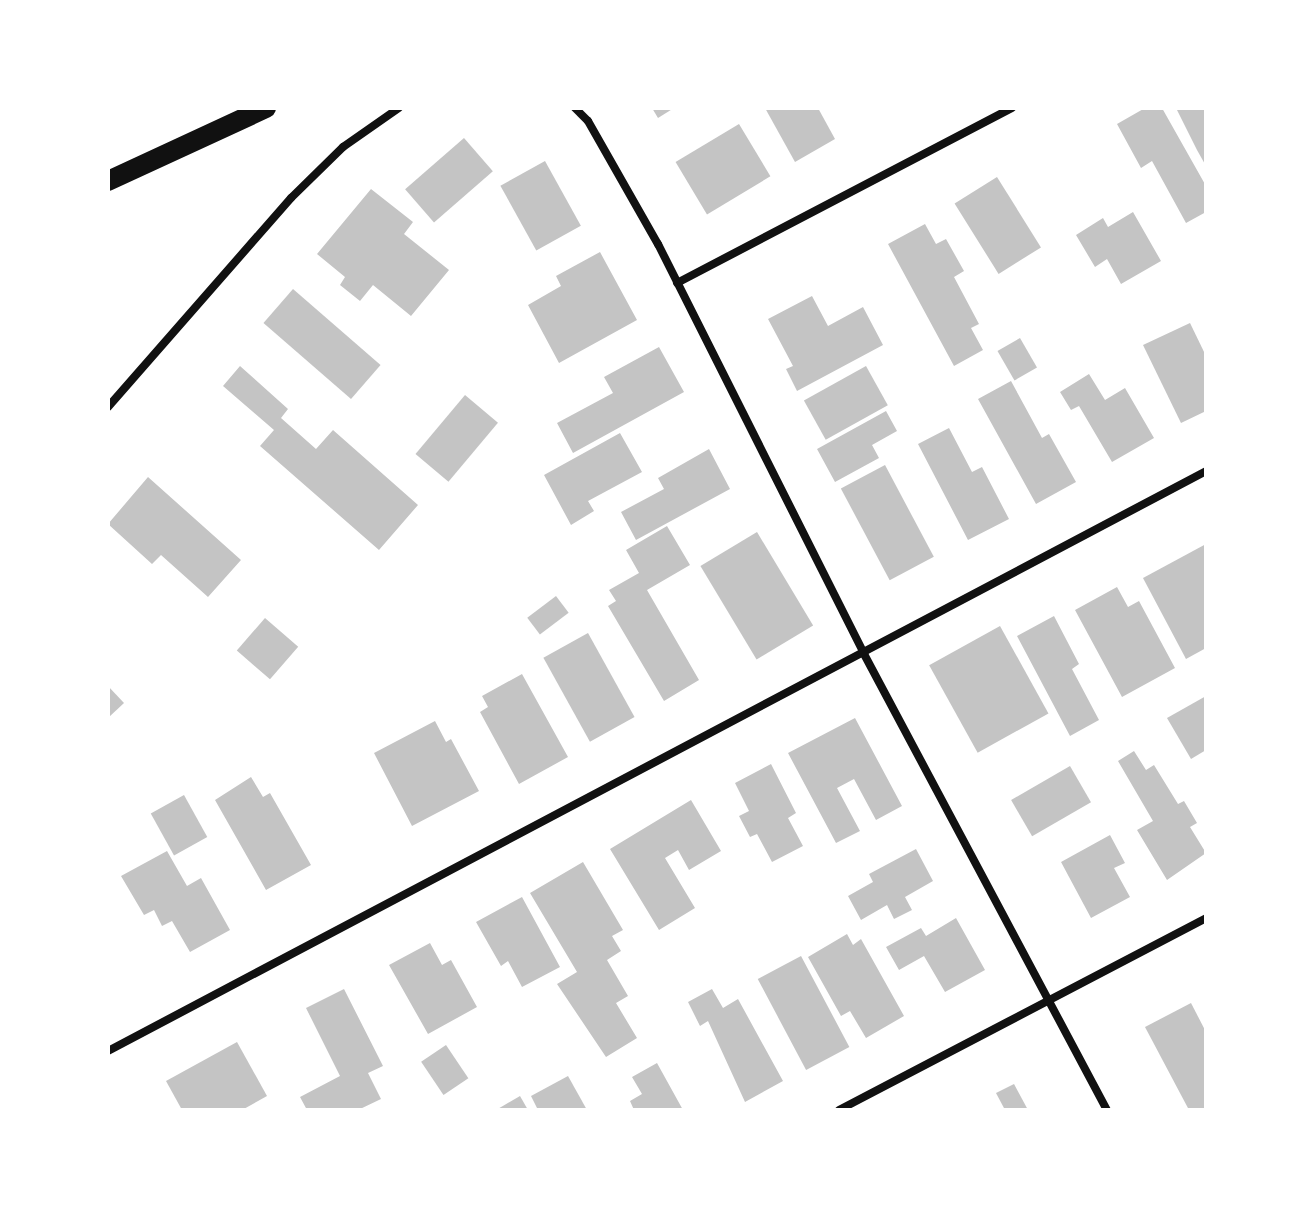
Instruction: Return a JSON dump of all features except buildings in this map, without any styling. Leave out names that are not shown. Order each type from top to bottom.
[{"type":"main road","points":[[108,181],[266,108]]},
{"type":"street","points":[[108,407],[291,198],[351,140],[399,108]]},
{"type":"street","points":[[575,108],[602,145],[677,283],[864,654],[1107,1110]]},
{"type":"street","points":[[677,283],[1012,108]]},
{"type":"street","points":[[108,1051],[1206,471]]},
{"type":"street","points":[[839,1110],[1206,918]]}]
